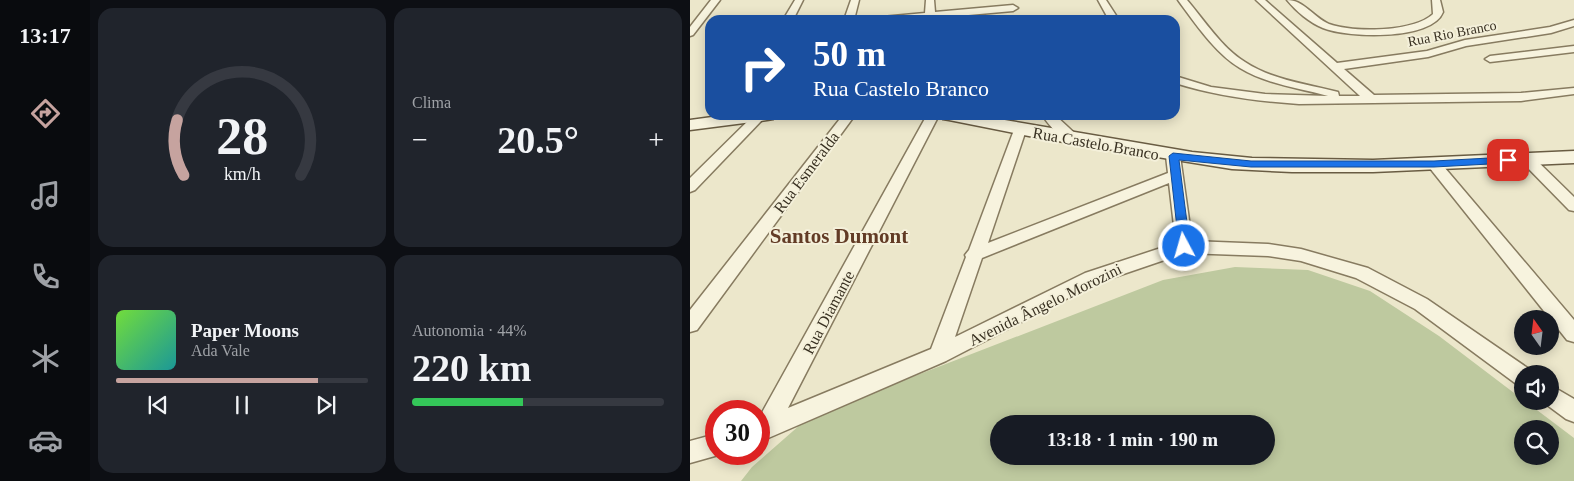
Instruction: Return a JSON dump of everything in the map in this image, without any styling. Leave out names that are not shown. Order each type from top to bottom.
[{"type":"street","points":[[690,33],[716,0]]},
{"type":"street","points":[[791,15],[799,0]]},
{"type":"street","points":[[850,15],[855,0]]},
{"type":"street","points":[[930,0],[930,15]]},
{"type":"street","points":[[1102,0],[1111,15]]},
{"type":"street","points":[[1182,0],[1226,52],[1242,65],[1269,76],[1351,99]]},
{"type":"street","points":[[1291,0],[1316,20],[1329,27],[1358,32],[1408,29],[1425,24],[1437,16],[1436,0]]},
{"type":"street","points":[[1264,3],[1371,99]]},
{"type":"street","points":[[1264,3],[1279,3]]},
{"type":"street","points":[[948,15],[1012,4]]},
{"type":"street","name":"Rua Rio Branco","points":[[1335,67],[1428,54],[1465,43],[1551,30],[1574,23]]},
{"type":"street","points":[[1490,59],[1574,49]]},
{"type":"street","points":[[1180,81],[1209,90],[1265,98],[1299,100],[1520,97],[1574,91]]},
{"type":"street","points":[[690,125],[718,120]]},
{"type":"street","points":[[690,187],[759,120]]},
{"type":"street","name":"Rua Esmeralda","points":[[690,324],[845,120]]},
{"type":"street","name":"Rua Diamante","points":[[770,415],[930,120]]},
{"type":"street","name":"Rua Castelo Branco","points":[[973,120],[1074,139],[1174,165],[1434,164],[1574,158]]},
{"type":"street","points":[[1053,120],[1074,139]]},
{"type":"street","points":[[939,355],[973,256],[1020,130]]},
{"type":"street","points":[[1527,159],[1574,206]]},
{"type":"street","points":[[1434,164],[1574,334]]},
{"type":"street","points":[[973,256],[1174,165],[1184,246]]},
{"type":"street","name":"Avenida Ângelo Morozini","points":[[770,427],[939,355],[1091,278],[1184,246],[1268,250],[1301,255],[1362,273],[1421,304],[1514,370]]},
{"type":"street","points":[[1559,402],[1574,412]]},
{"type":"street","points":[[690,452],[705,448]]},
{"type":"green space","points":[[1235,267],[1308,270],[1370,291],[1439,336],[1514,393],[1514,410],[1537,410],[1550,420],[1514,420],[1514,465],[1559,465],[1559,427],[1574,438],[1574,481],[741,481],[754,465],[770,465],[770,451],[809,417],[1163,280]]},
{"type":"district","name":"Santos Dumont","points":[[839,236]]},
{"type":"route","points":[[1184,246],[1173,156],[1251,164],[1434,164],[1508,160]]}]
